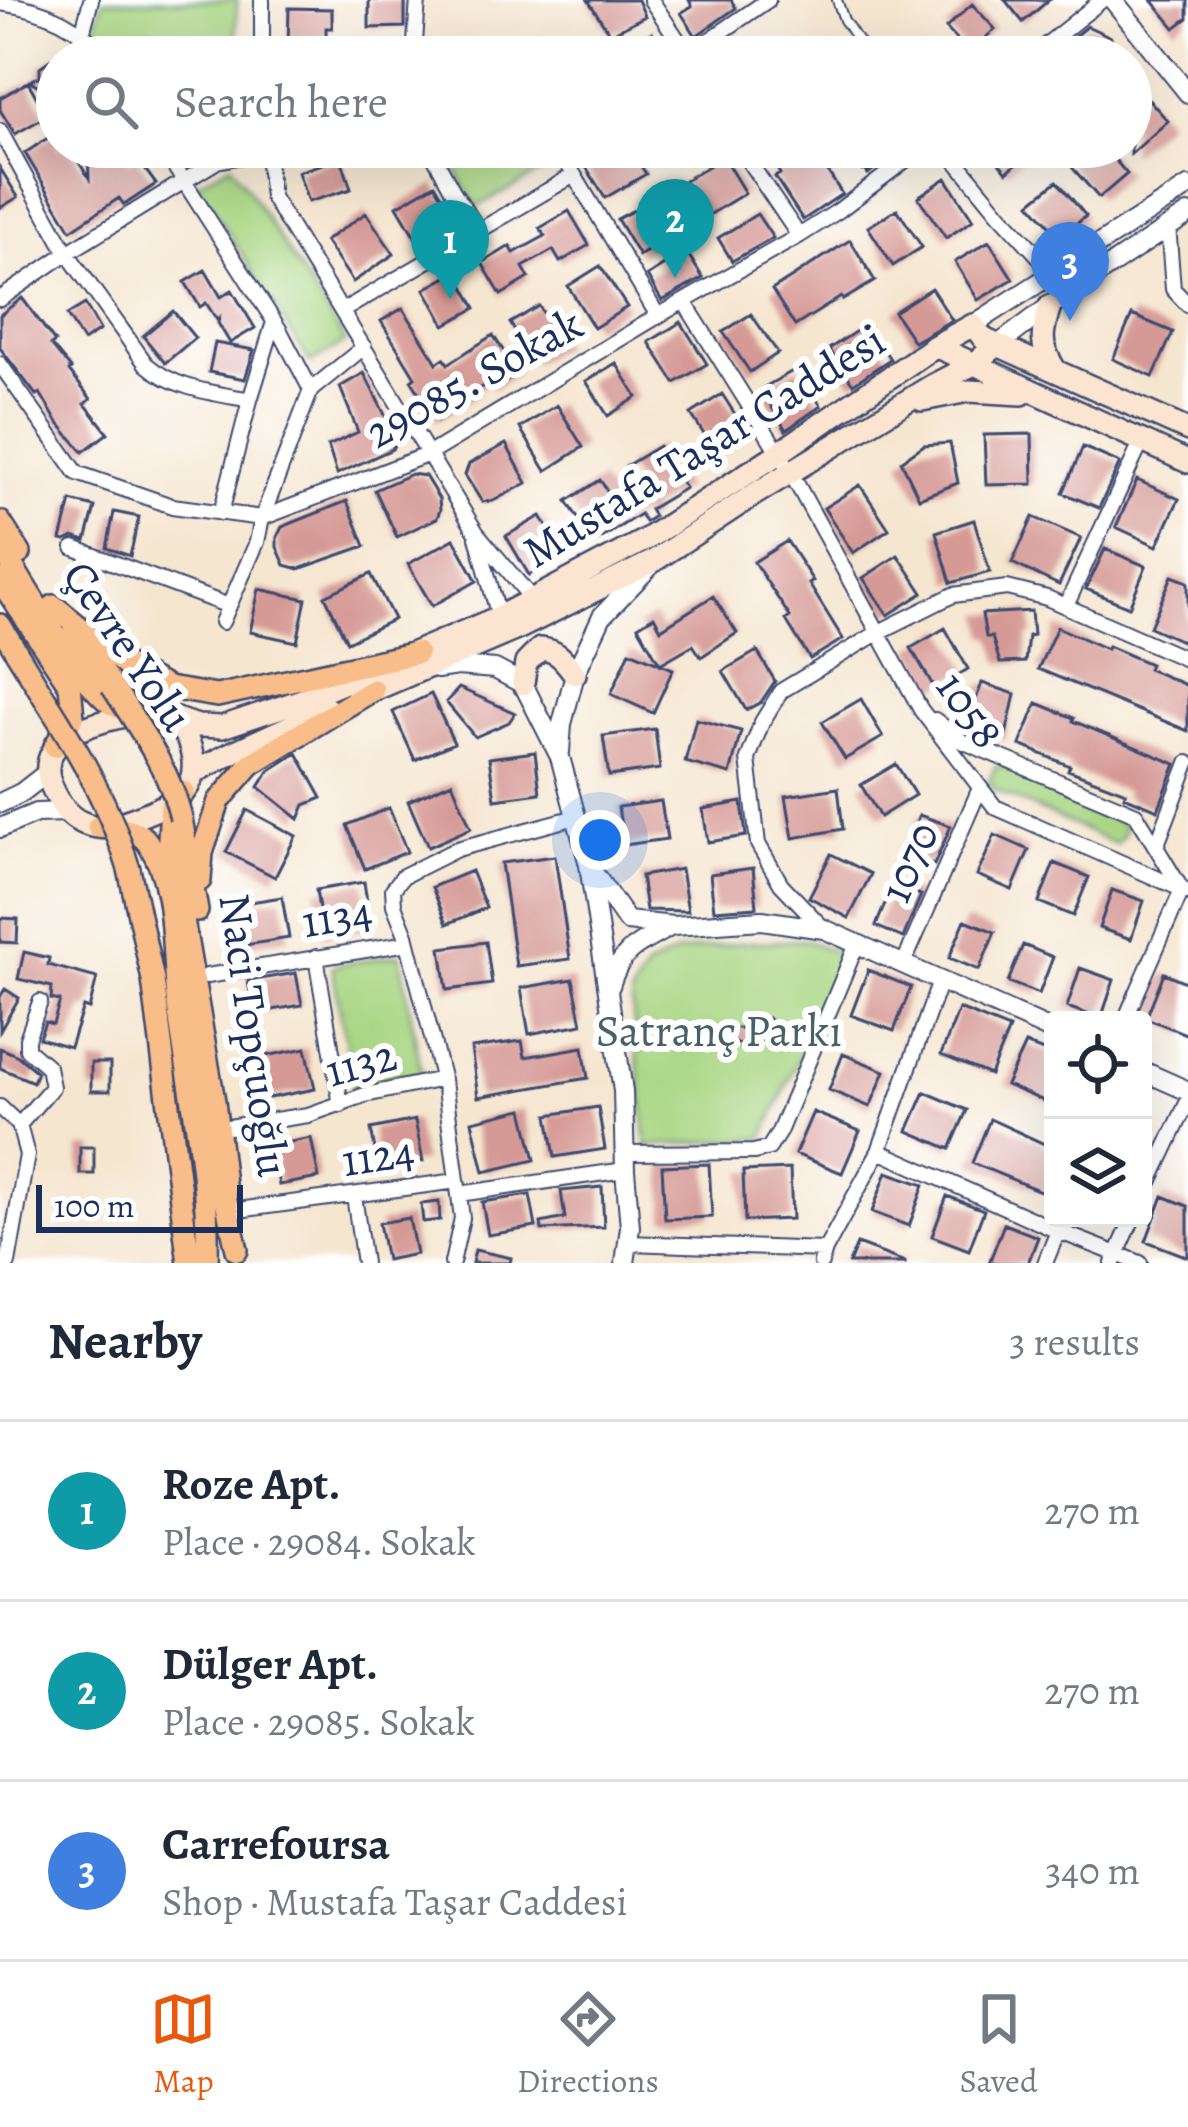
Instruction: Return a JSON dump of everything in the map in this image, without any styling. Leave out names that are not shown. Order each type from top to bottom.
[{"type":"main road","points":[[1050,306],[1041,333],[1057,371]]},
{"type":"main road","points":[[973,325],[998,345],[1188,430]]},
{"type":"main road","name":"Mustafa Taşar Caddesi","points":[[160,713],[198,726],[222,727],[519,628],[656,560],[755,494],[935,346],[973,325]]},
{"type":"main road","name":"Mustafa Taşar Caddesi","points":[[189,783],[269,735],[374,690],[532,599],[898,407],[998,345]]},
{"type":"main road","points":[[935,346],[1188,462]]},
{"type":"main road","points":[[898,407],[968,391],[1041,396]]},
{"type":"main road","name":"Çevre Yolu","points":[[0,522],[157,756],[181,818]]},
{"type":"main road","points":[[0,546],[94,688],[116,707],[160,713],[178,724],[191,746],[189,783],[171,806],[169,838],[237,1257]]},
{"type":"main road","points":[[0,580],[70,686],[73,717],[47,760],[58,801],[86,824],[138,832],[157,860],[166,892],[207,1210],[207,1263]]},
{"type":"main road","points":[[54,606],[128,668],[168,688],[217,697],[414,663]]},
{"type":"main road","name":"Çevre Yolu","points":[[0,625],[103,796],[130,869]]},
{"type":"main road","points":[[523,684],[526,663],[540,650],[560,655],[574,674]]},
{"type":"main road","points":[[197,910],[202,853],[219,801],[251,764],[374,690]]},
{"type":"main road","points":[[55,746],[113,718],[160,713]]},
{"type":"main road","points":[[98,827],[155,809],[189,783]]},
{"type":"main road","name":"Naci Topçuoğlu","points":[[181,818],[228,1127],[238,1210],[237,1257]]},
{"type":"main road","name":"Naci Topçuoğlu","points":[[130,869],[153,980],[189,1263]]},
{"type":"street","points":[[0,3],[46,14],[82,34],[91,0]]},
{"type":"street","points":[[262,0],[262,36]]},
{"type":"street","points":[[415,36],[418,0]]},
{"type":"street","points":[[651,0],[674,36]]},
{"type":"street","points":[[1057,36],[1102,0]]},
{"type":"street","points":[[1113,0],[1142,36]]},
{"type":"street","points":[[713,36],[760,2]]},
{"type":"street","points":[[1152,48],[1188,93]]},
{"type":"street","points":[[0,131],[67,253],[146,364],[160,377],[250,400]]},
{"type":"street","points":[[176,168],[274,322],[311,390]]},
{"type":"street","points":[[0,299],[206,168]]},
{"type":"street","points":[[269,168],[272,196],[476,532],[532,599]]},
{"type":"street","points":[[440,168],[479,230]]},
{"type":"street","points":[[570,168],[658,316]]},
{"type":"street","points":[[753,168],[799,236]]},
{"type":"street","name":"29085. Sokak","points":[[0,364],[77,473],[172,506],[262,518],[430,454],[799,236],[895,168]]},
{"type":"street","points":[[962,168],[1055,274]]},
{"type":"street","points":[[342,311],[574,175]]},
{"type":"street","name":"Mustafa Taşar Caddesi","points":[[973,325],[1188,187]]},
{"type":"street","name":"Mustafa Taşar Caddesi","points":[[998,345],[1188,214]]},
{"type":"street","points":[[1168,225],[1173,289],[1188,305]]},
{"type":"street","name":"1058","points":[[686,303],[786,464],[922,710],[994,807],[1186,890]]},
{"type":"street","points":[[221,513],[274,322]]},
{"type":"street","points":[[221,622],[256,542],[311,390],[364,347]]},
{"type":"street","points":[[1066,606],[1142,441]]},
{"type":"street","points":[[476,532],[499,617]]},
{"type":"street","points":[[74,548],[229,606]]},
{"type":"street","points":[[560,757],[574,674],[602,616],[656,560]]},
{"type":"street","points":[[824,929],[781,884],[758,844],[748,759],[781,691],[879,632],[953,595],[1007,588],[1047,598],[1188,660]]},
{"type":"street","points":[[414,663],[495,668],[523,684],[560,757],[589,865],[623,1091],[631,1227],[627,1253],[823,1257],[879,1151],[940,981]]},
{"type":"street","points":[[922,710],[962,741],[1136,814],[1186,890],[1128,1011]]},
{"type":"street","points":[[1156,847],[1188,763]]},
{"type":"street","points":[[0,803],[48,772]]},
{"type":"street","name":"1070","points":[[904,965],[980,788]]},
{"type":"street","points":[[0,828],[36,813],[68,812]]},
{"type":"street","points":[[452,1263],[462,1218],[442,1079],[393,889],[403,876],[457,849],[576,817]]},
{"type":"street","points":[[589,865],[627,921],[673,926],[762,920],[824,929],[1044,1027]]},
{"type":"street","points":[[609,993],[616,967],[633,946],[673,926]]},
{"type":"street","name":"1134","points":[[207,976],[408,943]]},
{"type":"street","name":"1124","points":[[238,1210],[458,1187],[626,1161],[770,1148],[857,944]]},
{"type":"street","points":[[316,957],[341,1105]]},
{"type":"street","points":[[19,1125],[52,1087],[48,1067],[27,1049],[40,1002]]},
{"type":"street","points":[[1152,1075],[1188,1091]]},
{"type":"street","name":"1132","points":[[228,1127],[308,1115],[364,1095],[442,1079]]},
{"type":"street","points":[[1152,1178],[1188,1101]]},
{"type":"street","points":[[0,1107],[19,1125],[27,1155],[8,1263]]},
{"type":"street","points":[[879,1151],[1115,1258],[1140,1263]]},
{"type":"street","points":[[354,1196],[364,1263]]},
{"type":"street","points":[[1115,1258],[1129,1227]]},
{"type":"street","points":[[1046,1263],[1058,1231]]},
{"type":"lane","points":[[837,0],[855,36]]},
{"type":"green space","points":[[103,0],[237,0],[236,36],[101,36],[95,27]]},
{"type":"green space","points":[[224,168],[234,168],[346,342],[310,363],[197,183]]},
{"type":"green space","points":[[455,168],[549,168],[476,207]]},
{"type":"green space","points":[[1004,766],[1117,818],[1125,827],[1124,834],[1115,844],[993,789],[989,780],[995,767]]},
{"type":"green space","name":"Satranç Parkı","points":[[804,940],[845,955],[763,1138],[647,1146],[631,995],[647,968],[678,952]]},
{"type":"green space","points":[[400,954],[422,1076],[354,1089],[332,966]]},
{"type":"building","points":[[369,0],[405,0],[405,27],[369,28]]},
{"type":"building","points":[[588,0],[638,0],[645,16],[610,34]]},
{"type":"building","points":[[689,0],[731,0],[736,8],[696,36],[681,13],[692,6]]},
{"type":"building","points":[[1005,0],[1049,0],[1023,22]]},
{"type":"building","points":[[1152,0],[1188,0],[1188,18],[1175,28]]},
{"type":"building","points":[[972,4],[995,29],[987,36],[953,36],[946,28]]},
{"type":"building","points":[[289,8],[332,9],[332,28],[326,28],[326,36],[288,36]]},
{"type":"building","points":[[1087,26],[1109,36],[1075,36]]},
{"type":"building","points":[[28,82],[36,96],[36,122],[15,134],[0,110],[0,98]]},
{"type":"building","points":[[1152,103],[1168,121],[1152,135]]},
{"type":"building","points":[[36,146],[36,168],[83,168],[89,178],[89,168],[144,168],[156,184],[124,205],[119,198],[71,230],[25,153]]},
{"type":"building","points":[[0,168],[18,197],[0,208]]},
{"type":"building","points":[[344,168],[351,189],[308,202],[298,172]]},
{"type":"building","points":[[587,168],[642,168],[646,174],[605,198]]},
{"type":"building","points":[[705,168],[730,168],[745,193],[706,217],[684,181]]},
{"type":"building","points":[[826,168],[842,194],[803,220],[775,177],[778,170]]},
{"type":"building","points":[[1073,168],[1122,168],[1127,174],[1099,198]]},
{"type":"building","points":[[946,178],[973,220],[946,238],[918,197]]},
{"type":"building","points":[[1057,181],[1086,216],[1060,238],[1030,203]]},
{"type":"building","points":[[435,184],[459,225],[421,247],[397,206]]},
{"type":"building","points":[[651,201],[672,236],[639,256],[617,219]]},
{"type":"building","points":[[897,209],[922,247],[893,266],[868,227]]},
{"type":"building","points":[[569,211],[589,245],[560,262],[553,250],[523,267],[529,278],[501,295],[482,263],[510,246],[514,253],[545,236],[540,228]]},
{"type":"building","points":[[366,213],[394,254],[353,282],[325,241]]},
{"type":"building","points":[[757,214],[773,238],[732,261],[718,238]]},
{"type":"building","points":[[850,240],[875,281],[795,326],[772,290]]},
{"type":"building","points":[[989,241],[1013,279],[978,300],[955,262]]},
{"type":"building","points":[[686,251],[703,278],[662,301],[647,276]]},
{"type":"building","points":[[600,266],[627,307],[594,328],[568,286]]},
{"type":"building","points":[[205,270],[221,297],[232,290],[255,328],[230,343],[219,318],[206,303],[200,307],[185,282]]},
{"type":"building","points":[[456,272],[476,308],[445,325],[425,289]]},
{"type":"building","points":[[931,288],[952,320],[914,342],[894,312]]},
{"type":"building","points":[[22,298],[55,342],[51,345],[91,399],[85,404],[108,433],[83,452],[0,348],[0,315]]},
{"type":"building","points":[[85,304],[100,330],[83,341],[67,315]]},
{"type":"building","points":[[539,306],[563,346],[535,363],[510,323]]},
{"type":"building","points":[[403,308],[437,363],[444,358],[448,364],[493,335],[518,373],[494,389],[490,382],[437,421],[381,321]]},
{"type":"building","points":[[173,311],[195,338],[165,363],[143,336]]},
{"type":"building","points":[[751,314],[778,353],[750,372],[723,332]]},
{"type":"building","points":[[1132,315],[1173,332],[1153,377],[1113,359]]},
{"type":"building","points":[[681,322],[707,364],[675,383],[649,342]]},
{"type":"building","points":[[867,324],[890,359],[853,384],[829,349]]},
{"type":"building","points":[[215,343],[254,350],[245,379],[209,372]]},
{"type":"building","points":[[616,363],[637,397],[608,416],[586,381]]},
{"type":"building","points":[[798,368],[821,406],[786,430],[761,389]]},
{"type":"building","points":[[364,373],[397,439],[392,449],[337,474],[328,446],[358,432],[340,387]]},
{"type":"building","points":[[722,394],[749,436],[718,456],[691,414]]},
{"type":"building","points":[[557,405],[583,447],[546,471],[520,428]]},
{"type":"building","points":[[1032,434],[1033,484],[986,485],[984,435]]},
{"type":"building","points":[[950,443],[958,483],[919,498],[901,461],[924,445]]},
{"type":"building","points":[[506,444],[527,483],[482,502],[465,475],[469,464]]},
{"type":"building","points":[[659,446],[685,488],[650,509],[654,516],[645,522],[640,514],[594,543],[567,501],[600,480],[619,508],[643,493],[626,466]]},
{"type":"building","points":[[1083,447],[1120,463],[1099,508],[1063,493]]},
{"type":"building","points":[[411,474],[425,476],[440,510],[437,518],[397,537],[375,490]]},
{"type":"building","points":[[1137,480],[1179,499],[1157,546],[1116,527]]},
{"type":"building","points":[[860,485],[889,529],[853,553],[824,508]]},
{"type":"building","points":[[71,501],[95,507],[86,541],[61,540]]},
{"type":"building","points":[[347,501],[365,546],[299,569],[285,565],[277,547],[282,527]]},
{"type":"building","points":[[114,512],[139,517],[130,556],[107,548]]},
{"type":"building","points":[[541,516],[564,555],[529,575],[506,536]]},
{"type":"building","points":[[1033,517],[1081,538],[1059,585],[1012,563]]},
{"type":"building","points":[[974,520],[990,572],[951,583],[936,532]]},
{"type":"building","points":[[454,539],[477,581],[432,606],[408,564]]},
{"type":"building","points":[[787,541],[843,639],[810,659],[786,620],[790,617],[754,562]]},
{"type":"building","points":[[1105,549],[1146,566],[1129,607],[1086,589]]},
{"type":"building","points":[[898,555],[923,593],[888,615],[863,578]]},
{"type":"building","points":[[371,574],[394,619],[347,642],[325,596]]},
{"type":"building","points":[[1172,576],[1188,582],[1188,644],[1150,627]]},
{"type":"building","points":[[259,589],[306,599],[297,642],[250,632]]},
{"type":"building","points":[[713,596],[737,633],[701,657],[693,645],[660,664],[638,626],[654,616],[661,629]]},
{"type":"building","points":[[1031,611],[1033,635],[1028,636],[1025,662],[1000,663],[992,637],[986,637],[982,614]]},
{"type":"building","points":[[1057,627],[1150,664],[1148,669],[1188,686],[1188,731],[1038,669]]},
{"type":"building","points":[[945,628],[968,669],[935,689],[911,648]]},
{"type":"building","points":[[630,651],[673,669],[653,713],[611,694]]},
{"type":"building","points":[[757,651],[775,681],[761,702],[746,710],[723,671]]},
{"type":"building","points":[[982,683],[1015,694],[1005,740],[966,726]]},
{"type":"building","points":[[459,688],[515,713],[509,722],[475,737],[446,702]]},
{"type":"building","points":[[431,694],[454,743],[415,760],[393,712]]},
{"type":"building","points":[[861,699],[883,737],[845,759],[822,722]]},
{"type":"building","points":[[1037,703],[1176,764],[1158,810],[1020,745]]},
{"type":"building","points":[[696,719],[741,731],[730,774],[685,762]]},
{"type":"building","points":[[655,729],[660,769],[609,776],[603,736]]},
{"type":"building","points":[[535,752],[540,793],[495,799],[489,758]]},
{"type":"building","points":[[297,753],[322,798],[305,805],[299,819],[259,787],[269,771]]},
{"type":"building","points":[[896,764],[915,795],[880,817],[861,785]]},
{"type":"building","points":[[452,782],[471,828],[428,847],[408,801]]},
{"type":"building","points":[[838,788],[843,829],[793,838],[786,796]]},
{"type":"building","points":[[661,801],[667,839],[624,845],[618,807]]},
{"type":"building","points":[[742,802],[746,836],[708,842],[703,809]]},
{"type":"building","points":[[389,808],[407,852],[365,869],[347,825]]},
{"type":"building","points":[[247,810],[296,836],[275,877],[226,852]]},
{"type":"building","points":[[919,815],[951,826],[934,865],[905,855]]},
{"type":"building","points":[[995,835],[1029,850],[1012,890],[977,875]]},
{"type":"building","points":[[831,854],[871,874],[849,918],[809,897]]},
{"type":"building","points":[[555,856],[570,959],[516,966],[501,863]]},
{"type":"building","points":[[1054,863],[1089,877],[1073,916],[1039,902]]},
{"type":"building","points":[[753,868],[757,907],[714,910],[710,874]]},
{"type":"building","points":[[681,869],[688,911],[646,910],[641,876]]},
{"type":"building","points":[[471,871],[486,908],[447,924],[432,887]]},
{"type":"building","points":[[364,882],[371,928],[323,935],[316,890]]},
{"type":"building","points":[[893,884],[921,895],[903,938],[876,926]]},
{"type":"building","points":[[1112,890],[1144,901],[1131,939],[1099,928]]},
{"type":"building","points":[[282,897],[289,938],[239,946],[232,905]]},
{"type":"building","points":[[0,918],[18,919],[17,943],[0,942]]},
{"type":"building","points":[[965,920],[995,932],[979,970],[949,958]]},
{"type":"building","points":[[486,942],[492,984],[447,990],[441,948]]},
{"type":"building","points":[[1023,945],[1053,957],[1039,994],[1008,982]]},
{"type":"building","points":[[24,952],[49,958],[48,965],[97,978],[89,1009],[83,1007],[70,1047],[39,1038],[45,1022],[53,1024],[60,1001],[51,999],[52,987],[18,979]]},
{"type":"building","points":[[1080,968],[1114,980],[1104,1011],[1067,1007]]},
{"type":"building","points":[[868,970],[911,987],[894,1031],[851,1015]]},
{"type":"building","points":[[296,973],[302,1005],[254,1013],[248,981]]},
{"type":"building","points":[[1164,973],[1188,983],[1188,1035],[1152,1020],[1149,1011]]},
{"type":"building","points":[[573,979],[582,1024],[529,1034],[521,988]]},
{"type":"building","points":[[5,989],[19,998],[0,1031],[0,997]]},
{"type":"building","points":[[959,1009],[1009,1029],[990,1075],[941,1055]]},
{"type":"building","points":[[768,1018],[779,1029],[764,1040],[739,1044],[720,1040],[725,1027],[748,1029]]},
{"type":"building","points":[[522,1041],[525,1057],[583,1047],[588,1078],[478,1097],[471,1048]]},
{"type":"building","points":[[1025,1044],[1044,1051],[1044,1101],[1006,1085]]},
{"type":"building","points":[[0,1048],[37,1072],[33,1082],[0,1068]]},
{"type":"building","points":[[306,1048],[315,1089],[269,1098],[261,1057]]},
{"type":"building","points":[[843,1054],[885,1071],[870,1107],[829,1090]]},
{"type":"building","points":[[91,1063],[110,1063],[110,1091],[91,1091]]},
{"type":"building","points":[[925,1092],[967,1110],[950,1149],[908,1131]]},
{"type":"building","points":[[598,1107],[605,1149],[555,1157],[548,1115]]},
{"type":"building","points":[[523,1109],[535,1160],[484,1172],[472,1121]]},
{"type":"building","points":[[813,1112],[860,1131],[842,1173],[795,1154]]},
{"type":"building","points":[[990,1119],[1044,1144],[1044,1193],[972,1163]]},
{"type":"building","points":[[415,1120],[423,1161],[379,1170],[371,1129]]},
{"type":"building","points":[[311,1138],[319,1178],[279,1185],[271,1146]]},
{"type":"building","points":[[80,1147],[94,1147],[94,1174],[80,1174]]},
{"type":"building","points":[[709,1164],[712,1217],[665,1219],[662,1166]]},
{"type":"building","points":[[790,1169],[792,1219],[745,1221],[743,1171]]},
{"type":"building","points":[[887,1172],[924,1185],[909,1226],[872,1212]]},
{"type":"building","points":[[602,1187],[604,1227],[542,1230],[541,1223],[565,1218],[561,1191]]},
{"type":"building","points":[[530,1195],[536,1227],[488,1235],[482,1202]]},
{"type":"building","points":[[947,1196],[984,1210],[969,1250],[932,1236]]},
{"type":"building","points":[[1163,1196],[1188,1206],[1188,1257],[1146,1241]]},
{"type":"building","points":[[439,1202],[440,1220],[423,1222],[421,1204]]},
{"type":"building","points":[[409,1218],[416,1254],[386,1260],[379,1223]]},
{"type":"building","points":[[1004,1224],[1038,1237],[1028,1263],[989,1263]]},
{"type":"building","points":[[857,1244],[905,1262],[905,1263],[849,1263]]},
{"type":"building","points":[[475,1250],[511,1258],[510,1263],[472,1263]]},
{"type":"place","name":"Dülger Apt.","points":[[675,278]]},
{"type":"place","name":"Roze Apt.","points":[[450,299]]},
{"type":"place","name":"Carrefoursa","points":[[1070,321]]}]
